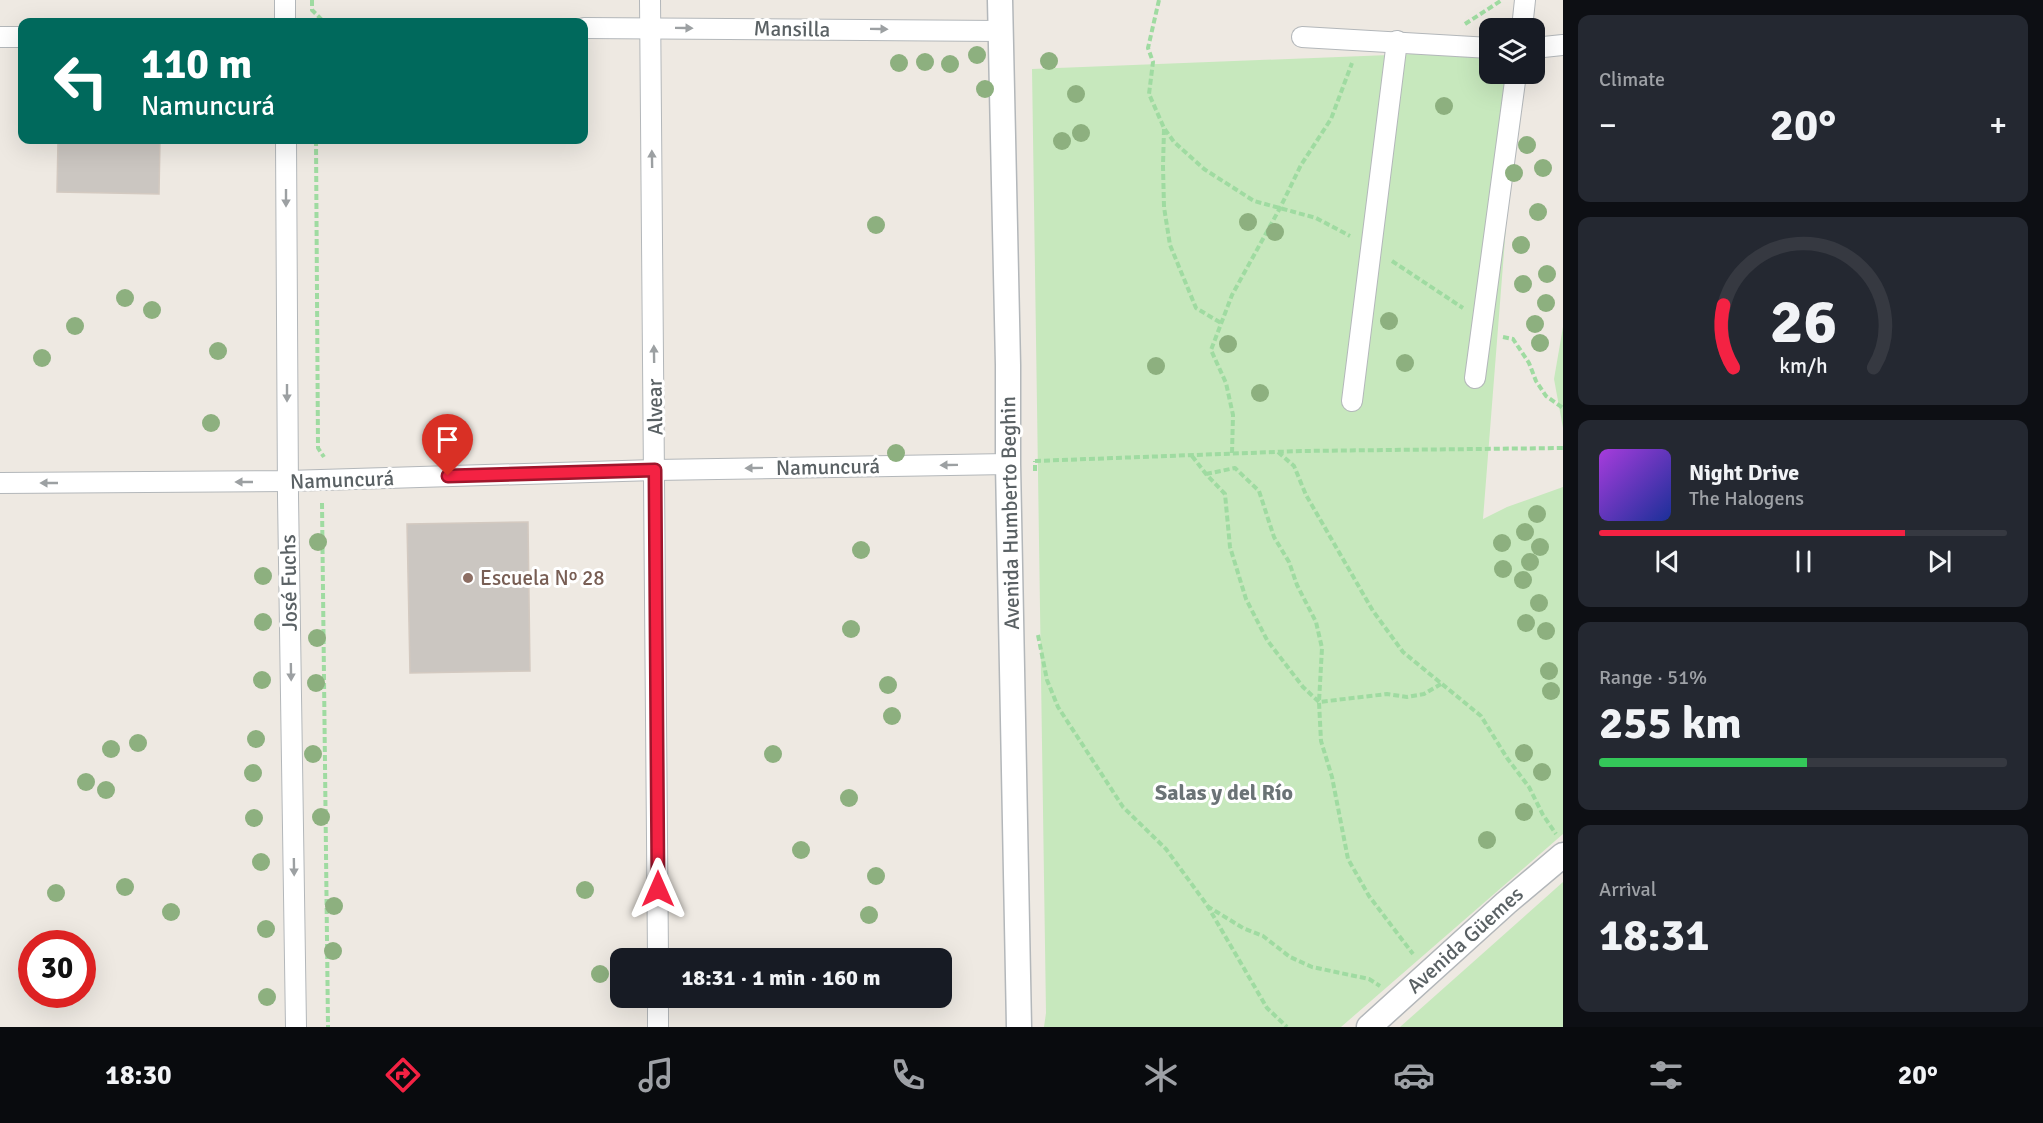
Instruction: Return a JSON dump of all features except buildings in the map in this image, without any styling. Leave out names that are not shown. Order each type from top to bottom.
[{"type":"street","points":[[285,0],[285,18]]},
{"type":"street","name":"Alvear","points":[[650,0],[658,948]]},
{"type":"street","name":"Avenida Humberto Beghin","points":[[1000,0],[1019,1027]]},
{"type":"street","points":[[1523,18],[1525,0]]},
{"type":"street","name":"Mansilla","points":[[588,28],[1000,31]]},
{"type":"street","points":[[0,37],[18,37]]},
{"type":"street","points":[[1302,37],[1479,47]]},
{"type":"street","points":[[1352,401],[1397,42]]},
{"type":"street","points":[[1545,47],[1563,45]]},
{"type":"street","points":[[1475,378],[1515,84]]},
{"type":"street","name":"José Fuchs","points":[[286,144],[288,481],[296,1027]]},
{"type":"street","name":"Namuncurá","points":[[0,483],[288,481],[655,470],[1008,464]]},
{"type":"street","name":"Avenida Güemes","points":[[1369,1027],[1561,848]]},
{"type":"street","points":[[658,1008],[658,1027]]},
{"type":"path","points":[[312,0],[312,10],[320,18]]},
{"type":"path","points":[[1159,0],[1148,48],[1154,62],[1149,94],[1164,128],[1174,142],[1204,169],[1254,201],[1316,218],[1371,248],[1469,312],[1482,327],[1498,336],[1513,339],[1529,363],[1536,381],[1546,396],[1563,408]]},
{"type":"path","points":[[1462,25],[1472,21],[1502,0]]},
{"type":"path","points":[[1232,453],[1233,415],[1226,382],[1211,350],[1232,295],[1301,165],[1331,119],[1360,39]]},
{"type":"path","points":[[1164,128],[1164,207],[1170,245],[1196,308],[1221,323]]},
{"type":"path","points":[[316,144],[318,448],[328,463]]},
{"type":"path","points":[[1008,464],[1232,453],[1563,448]]},
{"type":"path","points":[[1278,452],[1294,466],[1306,495],[1372,611],[1403,652],[1481,716],[1506,758],[1529,788],[1561,848]]},
{"type":"path","points":[[1192,455],[1225,494],[1230,547],[1246,599],[1266,640],[1303,687],[1319,702],[1387,694],[1407,697],[1424,694],[1441,684]]},
{"type":"path","points":[[1206,474],[1235,468],[1259,491],[1274,537],[1289,562],[1297,585],[1317,622],[1322,648],[1319,702],[1321,741],[1332,777],[1348,859],[1370,896],[1397,934],[1431,971]]},
{"type":"path","points":[[322,498],[328,1027]]},
{"type":"path","points":[[1038,635],[1047,680],[1058,707],[1123,807],[1166,849],[1207,905],[1267,1008],[1287,1027]]},
{"type":"path","points":[[1207,905],[1233,923],[1263,936],[1290,957],[1312,967],[1369,979],[1377,983],[1396,1002]]},
{"type":"green space","points":[[1479,51],[1479,84],[1517,84],[1483,519],[1507,507],[1563,487],[1563,834],[1341,1027],[1044,1027],[1046,1013],[1032,69]]},
{"type":"green space","points":[[1563,327],[1563,428],[1554,379]]},
{"type":"green space","points":[[1563,882],[1563,1027],[1400,1027]]},
{"type":"place","name":"Escuela Nº 28","points":[[468,578]]},
{"type":"district","name":"Salas y del Río","points":[[1224,792]]},
{"type":"route","points":[[448,476],[655,470],[658,889]]}]
